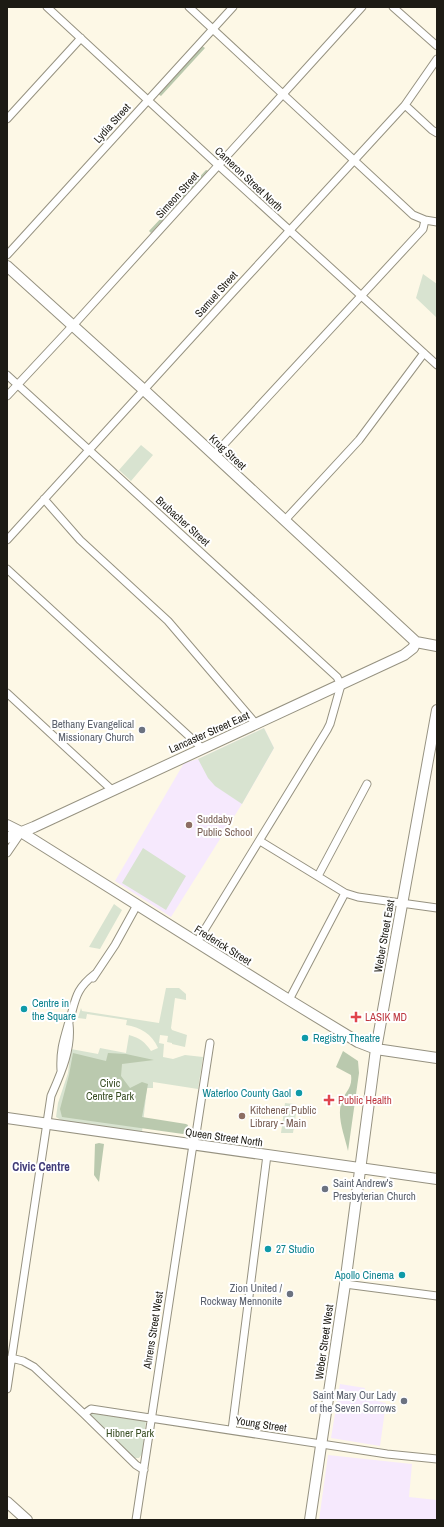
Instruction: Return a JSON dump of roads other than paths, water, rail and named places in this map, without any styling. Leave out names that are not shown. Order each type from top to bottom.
[{"type":"street","name":"Cameron Street North","points":[[47,7],[437,365]]},
{"type":"street","points":[[189,7],[413,215],[425,220],[437,222]]},
{"type":"street","name":"Lydia Street","points":[[7,255],[233,7]]},
{"type":"street","name":"Simeon Street","points":[[7,396],[362,7]]},
{"type":"street","points":[[393,7],[437,46]]},
{"type":"street","points":[[7,119],[81,38]]},
{"type":"street","name":"Samuel Street","points":[[7,540],[289,230],[405,105],[437,59]]},
{"type":"street","points":[[405,105],[437,133]]},
{"type":"street","points":[[214,455],[360,295],[423,229],[425,220]]},
{"type":"street","name":"Krug Street","points":[[7,266],[144,390],[416,642]]},
{"type":"street","points":[[285,520],[359,440],[424,353]]},
{"type":"street","name":"Brubacher Street","points":[[7,375],[337,676],[340,685]]},
{"type":"street","points":[[44,500],[80,540],[168,621],[256,724]]},
{"type":"street","points":[[7,569],[203,749]]},
{"type":"street","points":[[416,642],[437,646]]},
{"type":"street","name":"Lancaster Street East","points":[[7,838],[203,749],[404,655],[413,648],[416,642]]},
{"type":"street","points":[[197,942],[330,724],[340,685]]},
{"type":"street","points":[[7,693],[112,790]]},
{"type":"street","name":"Weber Street East","points":[[360,1168],[376,1049],[437,710]]},
{"type":"street","points":[[318,876],[367,784]]},
{"type":"street","name":"Frederick Street","points":[[7,825],[22,832],[358,1042],[376,1049],[437,1058]]},
{"type":"street","points":[[7,853],[22,832]]},
{"type":"street","points":[[260,841],[345,893],[358,897],[437,908]]},
{"type":"street","points":[[289,1000],[345,893]]},
{"type":"street","points":[[7,1389],[51,1096],[61,1071],[61,1047],[64,1035],[69,1024],[73,1004],[83,984],[95,974],[115,945],[137,905]]},
{"type":"street","name":"Ahrens Street West","points":[[136,1520],[210,1043]]},
{"type":"street","name":"Queen Street North","points":[[7,1118],[437,1179]]},
{"type":"street","points":[[232,1430],[267,1155]]},
{"type":"street","name":"Weber Street West","points":[[310,1520],[345,1284],[360,1168]]},
{"type":"street","points":[[345,1284],[437,1296]]},
{"type":"street","points":[[12,1358],[23,1361],[34,1367],[136,1465],[144,1470]]},
{"type":"street","name":"Young Street","points":[[84,1414],[91,1409],[321,1445],[392,1455],[437,1459]]},
{"type":"street","points":[[7,1502],[27,1520]]},
{"type":"place","name":"Bethany Evangelical Missionary Church","points":[[142,730]]},
{"type":"place","name":"Suddaby Public School","points":[[189,825]]},
{"type":"place","name":"Centre in the Square","points":[[24,1009]]},
{"type":"place","name":"LASIK MD","points":[[356,1017]]},
{"type":"place","name":"Registry Theatre","points":[[305,1038]]},
{"type":"place","name":"Waterloo County Gaol","points":[[299,1093]]},
{"type":"place","name":"Public Health","points":[[329,1100]]},
{"type":"place","name":"Kitchener Public Library - Main","points":[[242,1116]]},
{"type":"place","name":"Saint Andrew's Presbyterian Church","points":[[325,1189]]},
{"type":"place","name":"27 Studio","points":[[268,1249]]},
{"type":"place","name":"Apollo Cinema","points":[[402,1275]]},
{"type":"place","name":"Zion United / Rockway Mennonite","points":[[290,1294]]},
{"type":"place","name":"Saint Mary Our Lady of the Seven Sorrows","points":[[404,1401]]},
{"type":"district","name":"Civic Centre","points":[[41,1167]]},
{"type":"park label","name":"Civic Centre Park","points":[[110,1089]]},
{"type":"park label","name":"Hibner Park","points":[[130,1433]]}]
